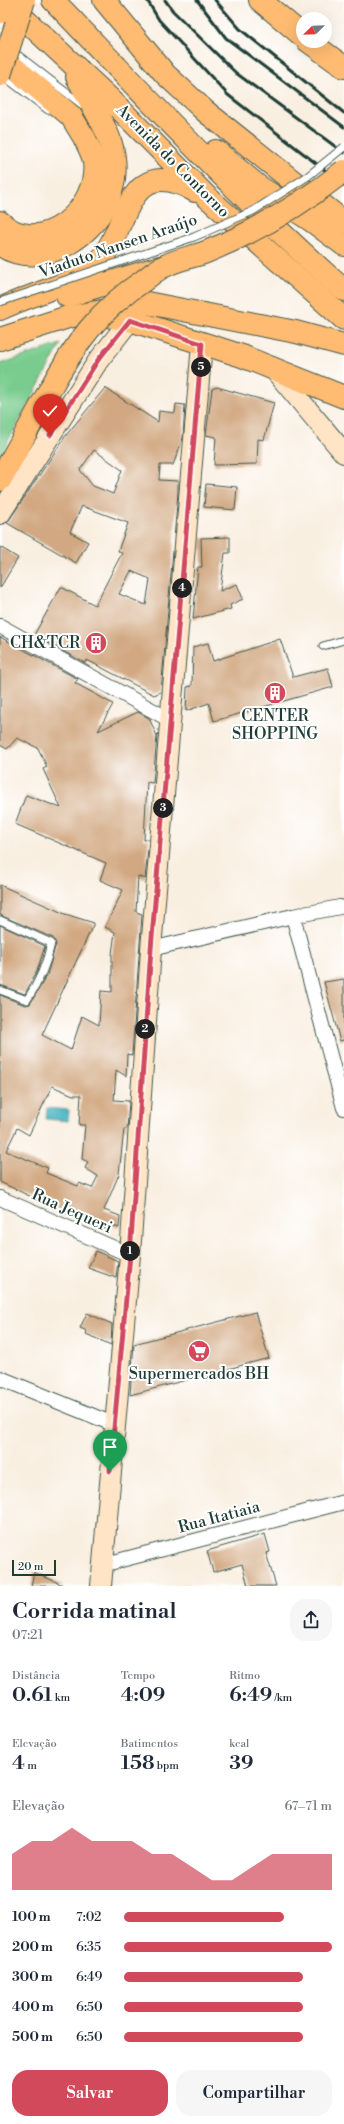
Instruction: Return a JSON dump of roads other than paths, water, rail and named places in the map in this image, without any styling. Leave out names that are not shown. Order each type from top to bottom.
[{"type":"main road","points":[[0,12],[4,0]]},
{"type":"main road","name":"Avenida do Contorno","points":[[4,0],[108,97],[207,197],[344,319]]},
{"type":"main road","points":[[0,222],[17,233],[32,236],[48,232],[67,223],[80,209],[89,193],[93,178],[94,161],[86,138],[71,116],[0,59],[24,0]]},
{"type":"main road","points":[[55,0],[106,43],[171,110],[226,160],[258,186],[312,221],[343,244]]},
{"type":"main road","name":"Avenida do Contorno","points":[[55,0],[227,181],[297,250],[344,290]]},
{"type":"main road","points":[[104,0],[201,120],[312,221]]},
{"type":"main road","points":[[260,0],[296,30]]},
{"type":"main road","points":[[318,48],[344,67]]},
{"type":"main road","points":[[0,245],[6,249],[21,253],[37,254],[55,250],[82,235],[100,214],[111,192],[114,172],[114,153],[108,133],[68,60]]},
{"type":"main road","points":[[165,74],[205,111],[344,222]]},
{"type":"main road","points":[[0,320],[61,297],[165,266],[206,252],[268,224],[321,189],[344,171]]},
{"type":"main road","points":[[0,309],[86,275],[104,256],[137,191],[148,182],[162,178],[182,183],[207,197]]},
{"type":"main road","points":[[1,478],[68,356],[91,326],[122,295],[165,266]]},
{"type":"main road","points":[[0,340],[68,316],[94,314],[147,303],[296,332],[344,345]]},
{"type":"main road","points":[[94,314],[130,320],[272,367],[344,397]]},
{"type":"street","points":[[0,514],[98,360],[130,320]]},
{"type":"street","points":[[100,1586],[113,1424],[130,1255],[151,949],[202,344]]},
{"type":"street","points":[[272,367],[344,453]]},
{"type":"street","points":[[0,626],[170,720]]},
{"type":"street","points":[[151,949],[293,916],[340,907]]},
{"type":"street","points":[[293,916],[344,1108]]},
{"type":"street","name":"Rua Jequeri","points":[[0,1198],[130,1255]]},
{"type":"street","points":[[0,1378],[113,1424]]},
{"type":"street","name":"Rua Itatiaia","points":[[102,1565],[344,1502]]},
{"type":"lane","points":[[55,115],[0,59],[14,52],[100,119]]},
{"type":"lane","points":[[67,125],[86,138]]},
{"type":"lane","name":"Viaduto Nansen Araújo","points":[[0,302],[194,237],[253,211],[308,176],[344,148]]},
{"type":"lane","points":[[323,646],[344,640]]},
{"type":"lane","points":[[0,920],[51,943],[48,959],[38,984],[27,1000],[0,990]]},
{"type":"water","points":[[47,1108],[69,1110],[68,1121],[46,1119]]},
{"type":"railway","points":[[147,0],[159,20],[228,95],[344,185]]},
{"type":"railway","points":[[165,0],[173,11],[236,73],[344,153]]},
{"type":"railway","points":[[197,0],[226,38],[344,127]]},
{"type":"railway","points":[[215,0],[240,29],[344,113]]},
{"type":"place","name":"CH&TCR","points":[[96,643]]},
{"type":"place","name":"CENTER SHOPPING","points":[[275,693]]},
{"type":"place","name":"Supermercados BH","points":[[199,1351]]}]
